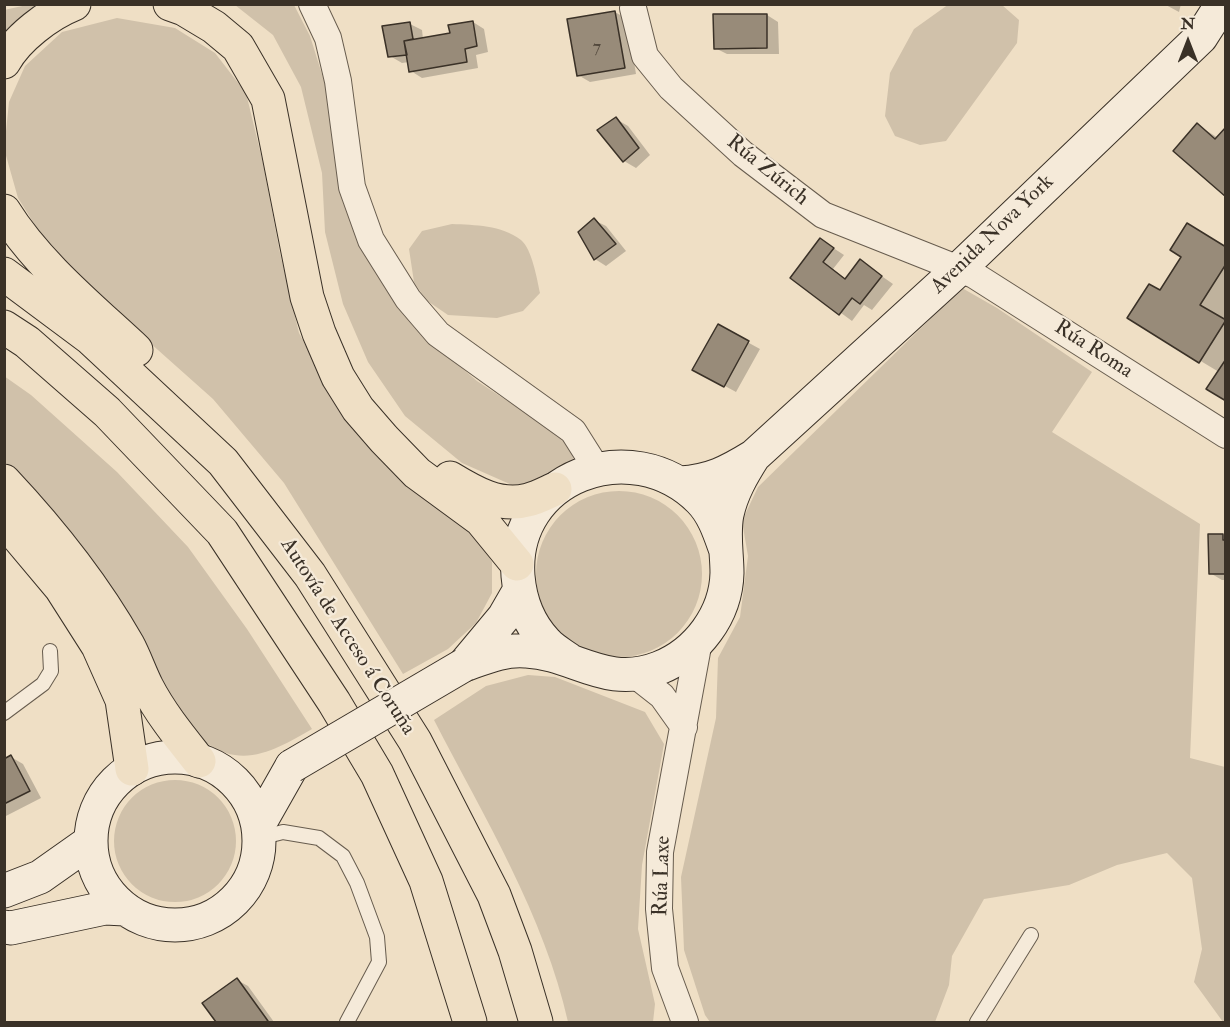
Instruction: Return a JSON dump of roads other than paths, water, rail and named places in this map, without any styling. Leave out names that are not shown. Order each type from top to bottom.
[{"type":"highway","points":[[4,62],[30,32],[57,11],[74,4]]},
{"type":"highway","points":[[170,4],[184,9],[214,27],[238,47],[268,99],[307,297],[319,333],[338,377],[358,409],[384,439],[417,472],[481,520],[518,577]]},
{"type":"highway","points":[[207,4],[224,14],[248,34],[267,59],[281,89],[300,167],[315,268],[332,326],[357,379],[391,423],[419,453],[448,477],[474,493],[500,501],[526,501],[555,489]]},
{"type":"highway","points":[[4,211],[17,231],[76,295],[156,368],[228,441],[291,530],[310,575]]},
{"type":"highway","name":"Autovía de Acceso á Coruña","points":[[4,274],[90,338],[223,462],[310,575],[415,741],[494,895],[515,951],[536,1023]]},
{"type":"highway","points":[[4,327],[27,342],[106,412],[222,532],[295,641],[377,774],[426,880],[470,1023]]},
{"type":"highway","points":[[4,481],[44,523],[81,571],[129,646],[146,686],[165,718],[199,761]]},
{"type":"highway","points":[[4,520],[61,588],[98,646],[122,700],[132,769]]},
{"type":"main road","name":"Avenida Nova York","points":[[754,456],[960,268],[1201,37],[1222,4]]},
{"type":"main road","points":[[680,483],[701,482],[724,474],[754,456]]},
{"type":"main road","points":[[232,780],[292,766],[464,665],[501,652],[526,651],[569,660],[590,669],[612,674],[634,674],[658,668],[680,657],[699,641],[714,621],[723,598],[727,574],[725,549],[727,516],[735,486],[754,456]]},
{"type":"main road","points":[[464,665],[504,617],[518,577],[523,536],[536,510],[555,489],[575,477],[597,468],[626,465],[654,470],[680,483],[701,501],[716,523],[725,549]]},
{"type":"main road","points":[[518,577],[529,619],[546,642],[569,660]]},
{"type":"main road","points":[[177,757],[199,761],[217,768],[244,793],[253,809],[259,832],[257,861],[248,883],[234,902],[214,916],[192,924],[169,925],[146,920],[125,909],[106,890],[94,867],[91,841],[94,819],[102,799],[115,782],[132,769],[154,760],[177,757]]},
{"type":"main road","points":[[259,832],[292,766]]},
{"type":"main road","points":[[4,891],[40,876],[91,841]]},
{"type":"main road","points":[[4,927],[11,928],[105,908],[125,909]]},
{"type":"street","points":[[312,4],[328,38],[338,81],[352,187],[372,240],[408,299],[438,334],[573,431],[597,468]]},
{"type":"street","name":"Rúa Zúrich","points":[[633,8],[645,56],[671,88],[743,154],[823,215],[960,268]]},
{"type":"street","name":"Rúa Roma","points":[[960,268],[992,285],[1226,435]]},
{"type":"street","name":"Rúa Laxe","points":[[685,1023],[665,968],[659,909],[660,852],[699,641]]},
{"type":"street","points":[[634,674],[662,696],[684,727]]},
{"type":"lane","points":[[4,713],[43,684],[51,670],[50,651]]},
{"type":"lane","points":[[259,832],[284,832],[320,838],[343,856],[357,883],[377,937],[379,962],[347,1023]]},
{"type":"lane","points":[[977,1023],[1031,935]]}]
